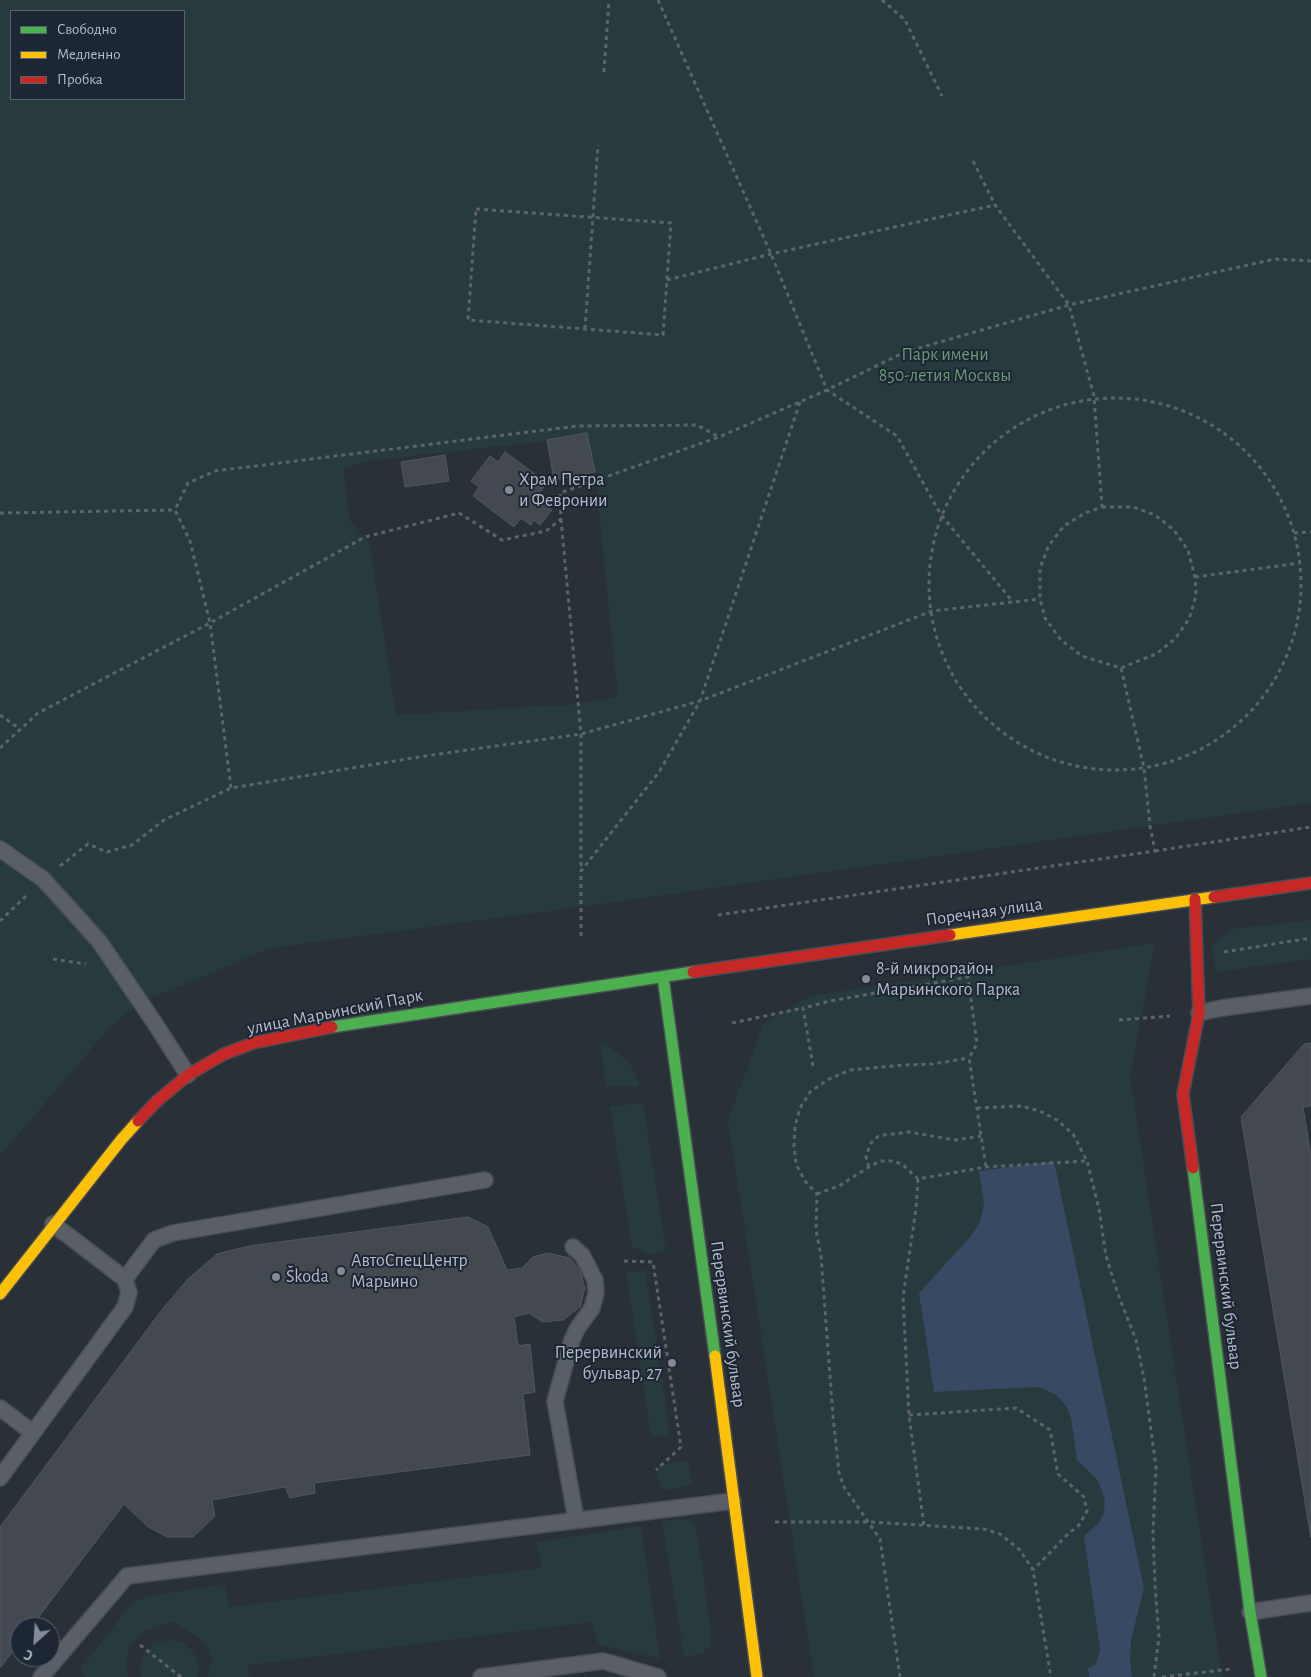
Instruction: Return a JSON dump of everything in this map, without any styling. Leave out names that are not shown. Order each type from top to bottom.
[{"type":"street","name":"Поречная улица","points":[[662,977],[1311,883]]},
{"type":"street","name":"Перервинский бульвар","points":[[1196,899],[1199,1013],[1183,1094],[1250,1612],[1260,1672]]},
{"type":"street","name":"улица Марьинский Парк","points":[[0,1294],[53,1224],[121,1140],[157,1100],[188,1076],[224,1054],[253,1043],[280,1036],[662,977]]},
{"type":"street","name":"Перервинский бульвар","points":[[662,977],[733,1501],[738,1524],[757,1677]]},
{"type":"lane","points":[[0,849],[43,879],[99,941],[188,1076]]},
{"type":"lane","points":[[1199,1013],[1311,996]]},
{"type":"lane","points":[[124,1279],[154,1240],[173,1234],[485,1180]]},
{"type":"lane","points":[[0,1478],[125,1307],[129,1293],[124,1279],[53,1224]]},
{"type":"lane","points":[[573,1247],[582,1255],[595,1280],[596,1293],[592,1308],[577,1329],[572,1340],[555,1401],[576,1520]]},
{"type":"lane","points":[[0,1408],[32,1432]]},
{"type":"lane","points":[[41,1677],[127,1576],[733,1501]]},
{"type":"lane","points":[[1250,1612],[1311,1603]]},
{"type":"lane","points":[[481,1677],[603,1661],[658,1677]]},
{"type":"path","points":[[604,72],[609,0]]},
{"type":"path","points":[[658,0],[771,254],[827,390],[897,436],[941,515],[1014,602]]},
{"type":"path","points":[[882,0],[905,20],[942,96]]},
{"type":"path","points":[[585,329],[598,145]]},
{"type":"path","points":[[973,161],[995,205],[1069,304],[1094,396],[1102,507]]},
{"type":"path","points":[[667,280],[771,254],[995,205]]},
{"type":"path","points":[[476,209],[592,218],[671,223],[663,335],[468,320],[476,209]]},
{"type":"path","points":[[581,936],[581,734],[560,493],[719,437],[827,390],[905,352],[1069,304],[1275,259],[1311,261]]},
{"type":"path","points":[[1094,396],[1146,398],[1202,417],[1250,452],[1284,501],[1294,533],[1300,563],[1299,621],[1279,676],[1262,699],[1244,722],[1196,755],[1144,768],[1082,771],[1026,751],[980,716],[946,668],[932,611],[932,552],[941,515],[948,500],[982,452],[1031,416],[1094,396]]},
{"type":"path","points":[[581,872],[659,772],[700,701],[800,402]]},
{"type":"path","points":[[175,510],[188,483],[215,471],[577,426],[697,425],[719,437]]},
{"type":"path","points":[[1102,507],[1132,507],[1155,515],[1174,530],[1188,550],[1195,576],[1196,596],[1189,619],[1175,639],[1156,654],[1122,668],[1082,656],[1060,640],[1045,618],[1040,599],[1040,568],[1049,545],[1064,526],[1085,513],[1102,507]]},
{"type":"path","points":[[0,513],[175,510]]},
{"type":"path","points":[[175,510],[190,541],[210,623],[231,788]]},
{"type":"path","points":[[0,748],[38,713],[210,623],[364,537],[459,513],[502,540],[546,532],[561,519]]},
{"type":"path","points":[[1294,533],[1311,532]]},
{"type":"path","points":[[1195,576],[1300,563]]},
{"type":"path","points":[[0,921],[43,879],[88,844],[107,852],[132,845],[164,820],[231,788],[425,756],[581,734],[700,701],[932,611],[1040,599]]},
{"type":"path","points":[[1122,668],[1144,768],[1150,826],[1155,851]]},
{"type":"path","points":[[0,715],[20,729]]},
{"type":"path","points":[[718,915],[1311,827]]},
{"type":"path","points":[[1223,952],[1311,938]]},
{"type":"path","points":[[732,1023],[803,1008],[830,1000],[968,977],[976,1044],[969,1058],[986,1167]]},
{"type":"path","points":[[803,1008],[813,1066]]},
{"type":"path","points":[[1118,1020],[1199,1013]]},
{"type":"path","points":[[900,1677],[880,1539],[844,1487],[839,1473],[833,1416],[822,1256],[816,1230],[818,1194],[805,1181],[796,1164],[794,1146],[795,1126],[800,1108],[810,1092],[829,1078],[850,1070],[933,1064],[969,1058]]},
{"type":"path","points":[[977,1108],[1021,1106],[1040,1110],[1057,1120],[1073,1134],[1087,1161],[1099,1209],[1106,1256],[1136,1340],[1144,1378],[1156,1467],[1153,1532],[1154,1586],[1159,1637],[1154,1677]]},
{"type":"path","points":[[869,1166],[866,1157],[870,1144],[884,1135],[910,1132],[955,1140],[982,1136]]},
{"type":"path","points":[[818,1194],[839,1186],[869,1166],[880,1162],[892,1161],[902,1164],[918,1179]]},
{"type":"path","points":[[918,1179],[986,1167],[1087,1161]]},
{"type":"path","points":[[918,1179],[916,1209],[903,1296],[909,1415],[924,1526]]},
{"type":"path","points":[[624,1261],[653,1262],[681,1447],[656,1470]]},
{"type":"path","points":[[909,1415],[1016,1408],[1050,1430],[1058,1474],[1084,1497],[1087,1511],[1079,1525],[1067,1534],[1033,1570]]},
{"type":"path","points":[[775,1522],[869,1522],[984,1529],[1000,1534],[1020,1550],[1033,1570],[1051,1677]]},
{"type":"path","points":[[140,1645],[181,1677]]},
{"type":"path","points":[[1162,1677],[1260,1672]]},
{"type":"green space","name":"Парк имени 850-летия Москвы","points":[[0,0],[1311,0],[1311,803],[580,907],[271,948],[140,1003],[111,1026],[0,1156]],"holes":[[[547,441],[554,480],[595,472],[618,697],[578,704],[396,715],[370,545],[350,521],[343,469],[367,461]]]},
{"type":"green space","points":[[1311,920],[1311,959],[1216,972],[1212,945],[1232,929]]},
{"type":"green space","points":[[1155,943],[1130,1076],[1222,1677],[814,1677],[728,1121],[764,1022],[810,996]]},
{"type":"green space","points":[[600,1040],[629,1063],[637,1076],[639,1086],[606,1087]]},
{"type":"green space","points":[[643,1103],[666,1251],[648,1254],[632,1247],[610,1106]]},
{"type":"green space","points":[[645,1270],[670,1436],[651,1437],[626,1272]]},
{"type":"green space","points":[[688,1461],[692,1484],[676,1489],[661,1489],[656,1469],[662,1465]]},
{"type":"green space","points":[[691,1520],[695,1524],[711,1633],[710,1645],[703,1653],[684,1657],[662,1522]]},
{"type":"green space","points":[[641,1526],[660,1659],[598,1644],[592,1622],[248,1665],[249,1677],[208,1677],[212,1657],[205,1642],[174,1622],[143,1631],[129,1647],[125,1665],[128,1677],[87,1677],[82,1673],[82,1667],[131,1604],[145,1597],[225,1584],[229,1607],[542,1568],[537,1542]]},
{"type":"green space","points":[[172,1640],[181,1642],[195,1655],[198,1664],[197,1677],[141,1677],[140,1668],[146,1650],[153,1644]]},
{"type":"water","points":[[1054,1161],[1144,1588],[1131,1640],[1130,1660],[1132,1677],[1089,1677],[1088,1668],[1096,1664],[1100,1650],[1084,1536],[1099,1523],[1104,1512],[1105,1499],[1097,1479],[1077,1460],[1071,1418],[1067,1408],[1055,1394],[1038,1387],[934,1392],[919,1293],[971,1236],[980,1222],[984,1203],[979,1171]]},
{"type":"building","points":[[587,433],[595,472],[554,480],[547,440]]},
{"type":"building","name":"Храм Петра и Февронии","points":[[505,452],[547,483],[539,493],[549,500],[545,505],[552,510],[540,525],[534,520],[531,525],[521,518],[514,527],[473,496],[479,487],[471,481],[490,456],[498,462]]},
{"type":"building","points":[[445,455],[449,481],[405,487],[401,462]]},
{"type":"building","points":[[1311,1043],[1311,1106],[1303,1107],[1311,1157],[1311,1538],[1241,1117],[1304,1044]]},
{"type":"building","points":[[468,1217],[488,1227],[507,1270],[522,1268],[533,1257],[548,1253],[570,1258],[580,1270],[585,1288],[580,1307],[563,1320],[543,1322],[529,1313],[514,1317],[518,1346],[530,1344],[535,1392],[523,1394],[530,1455],[314,1483],[315,1493],[290,1498],[285,1487],[212,1500],[215,1516],[193,1537],[167,1537],[147,1526],[124,1504],[39,1617],[10,1617],[10,1655],[0,1668],[0,1527],[161,1311],[188,1279],[217,1254],[249,1246]]},
{"type":"traffic: fast","points":[[332,1027],[693,972]]},
{"type":"traffic: fast","points":[[663,977],[715,1356]]},
{"type":"traffic: fast","points":[[1193,1168],[1250,1612],[1261,1677]]},
{"type":"traffic: slow","points":[[950,935],[1214,897]]},
{"type":"traffic: slow","points":[[0,1294],[138,1121]]},
{"type":"traffic: slow","points":[[715,1356],[757,1677]]},
{"type":"traffic: jam","points":[[1214,897],[1311,883]]},
{"type":"traffic: jam","points":[[1193,1168],[1183,1094],[1199,1013],[1195,899]]},
{"type":"traffic: jam","points":[[693,972],[950,935]]},
{"type":"traffic: jam","points":[[138,1121],[157,1101],[188,1075],[224,1054],[253,1043],[332,1027]]},
{"type":"place","name":"Храм Петра и Февронии","points":[[509,490]]},
{"type":"place","name":"8-й микрорайон Марьинского Парка","points":[[866,979]]},
{"type":"place","name":"АвтоСпецЦентр Марьино","points":[[341,1271]]},
{"type":"place","name":"Škoda","points":[[276,1277]]},
{"type":"place","name":"Перервинский бульвар, 27","points":[[672,1363]]}]
